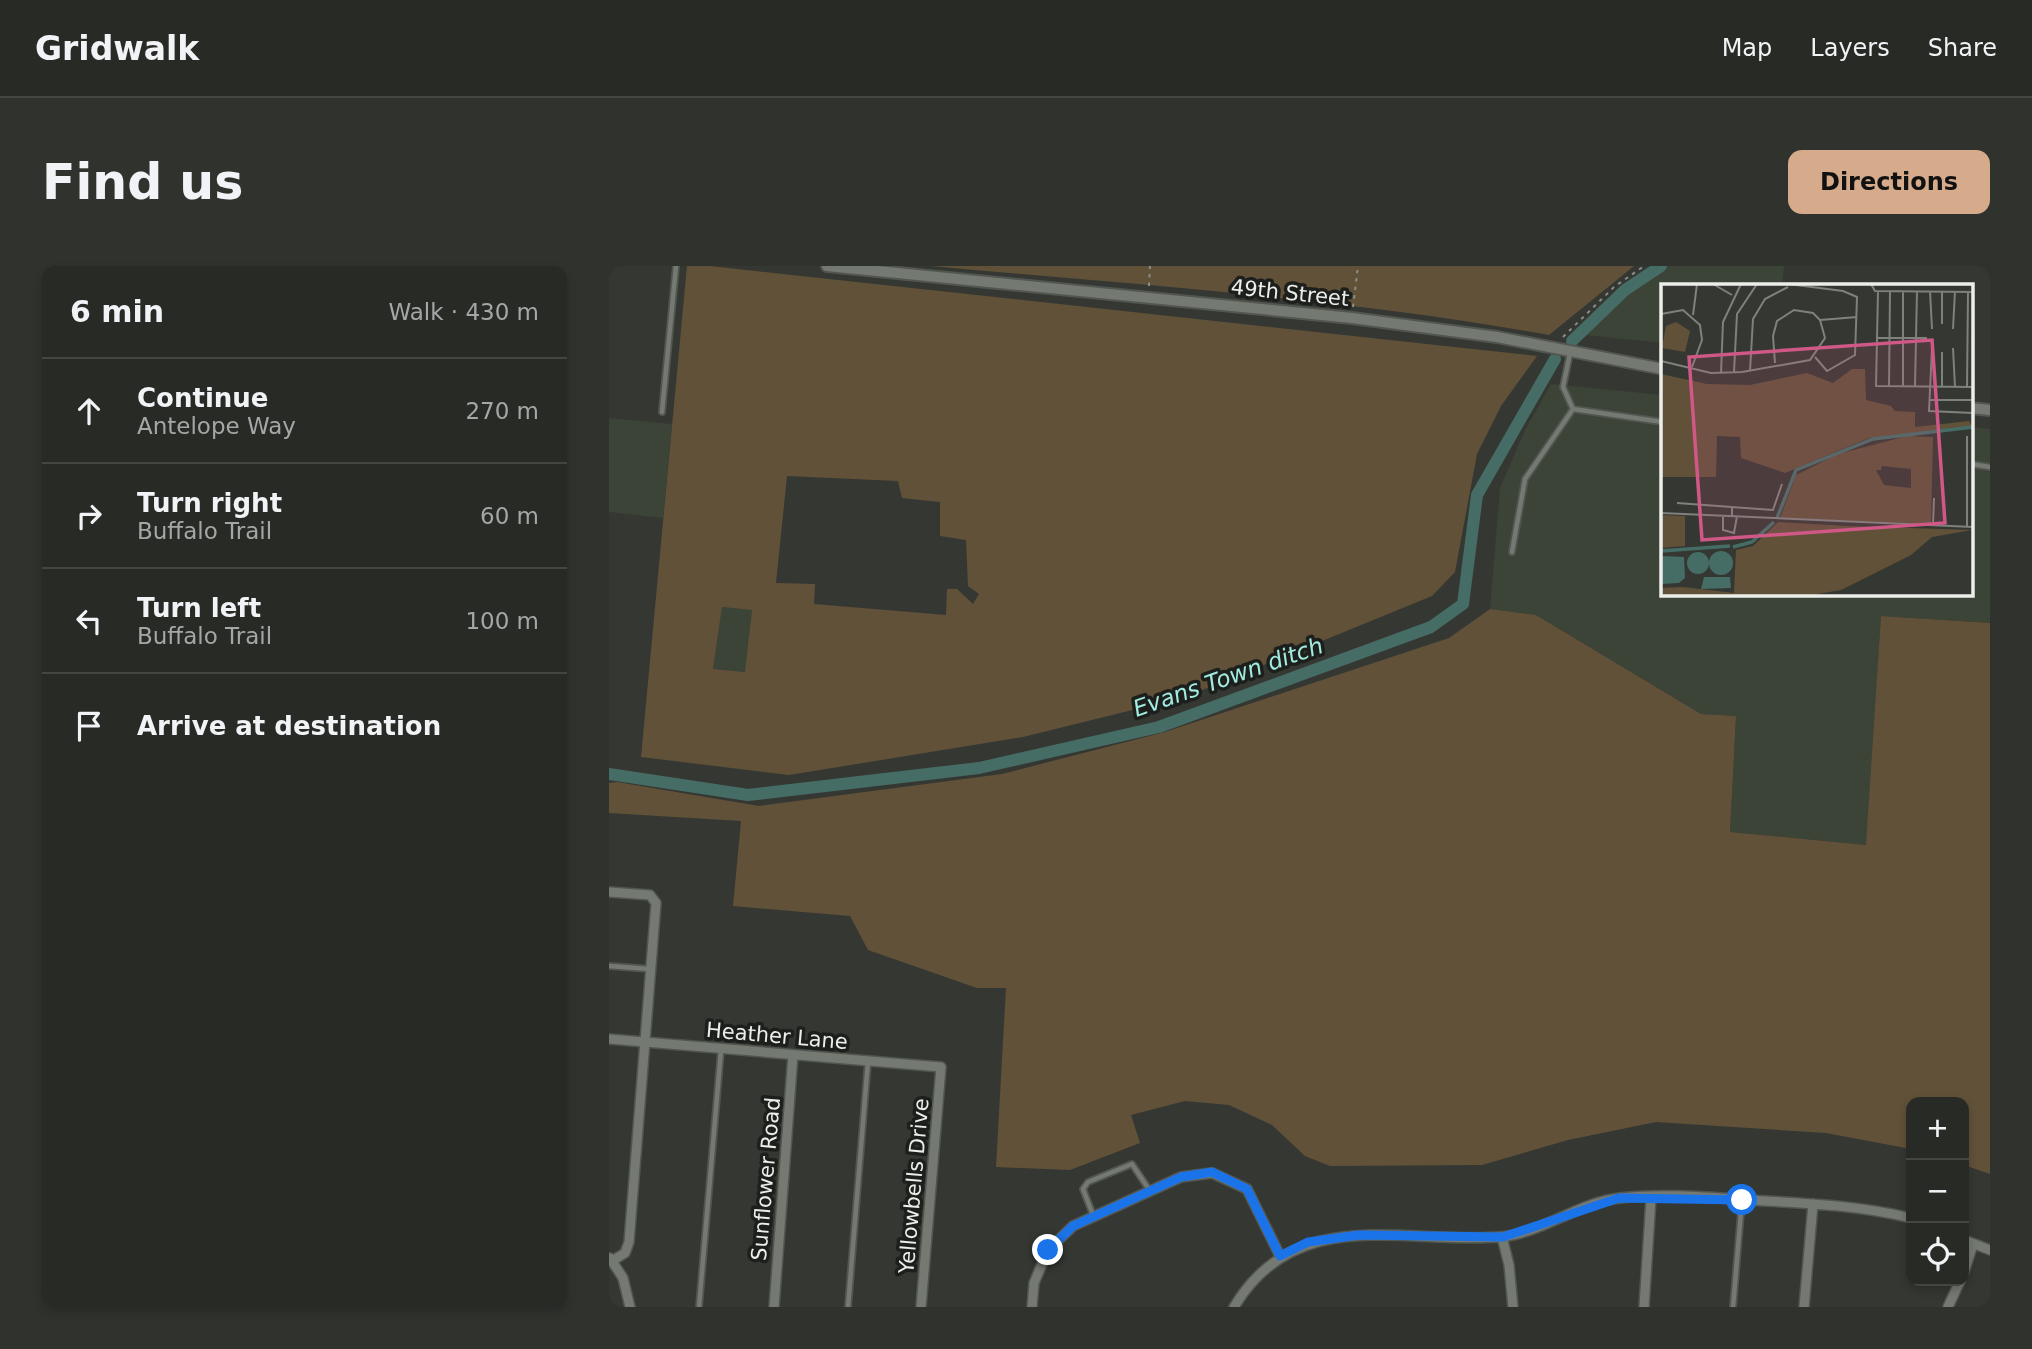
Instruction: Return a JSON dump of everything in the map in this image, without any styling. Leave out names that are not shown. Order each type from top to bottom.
[{"type":"street","name":"49th Street","points":[[827,266],[1352,318],[1552,348],[1661,369]]},
{"type":"street","points":[[609,892],[649,895],[656,903],[629,1242],[625,1253],[611,1259],[623,1278],[630,1307]]},
{"type":"street","name":"Heather Lane","points":[[609,1039],[941,1067]]},
{"type":"street","name":"Sunflower Road","points":[[773,1307],[793,1055]]},
{"type":"street","name":"Yellowbells Drive","points":[[921,1307],[941,1067]]},
{"type":"street","points":[[1032,1307],[1034,1283],[1048,1250],[1073,1226],[1181,1177],[1212,1172],[1247,1189],[1280,1256]]},
{"type":"street","points":[[1234,1307],[1259,1272],[1280,1256],[1308,1242],[1359,1235],[1503,1237],[1619,1198],[1812,1204],[1870,1208],[1906,1218]]},
{"type":"street","points":[[1644,1307],[1651,1198]]},
{"type":"street","points":[[1804,1307],[1812,1204]]},
{"type":"street","points":[[1503,1237],[1513,1307]]},
{"type":"street","points":[[1969,1242],[1990,1250]]},
{"type":"street","points":[[1969,1256],[1973,1244]]},
{"type":"street","points":[[1948,1307],[1958,1286]]},
{"type":"lane","points":[[662,412],[676,266]]},
{"type":"lane","points":[[1570,351],[1563,387],[1573,409]]},
{"type":"lane","points":[[1573,409],[1661,422]]},
{"type":"lane","points":[[1512,552],[1525,479],[1573,409]]},
{"type":"lane","points":[[609,966],[651,969]]},
{"type":"lane","points":[[699,1307],[721,1049]]},
{"type":"lane","points":[[848,1307],[868,1061]]},
{"type":"lane","points":[[1094,1217],[1083,1189],[1088,1182],[1132,1164],[1150,1192]]},
{"type":"lane","points":[[1733,1307],[1742,1200]]},
{"type":"path","points":[[1149,298],[1150,266]]},
{"type":"path","points":[[1352,318],[1358,266]]},
{"type":"path","points":[[1552,348],[1614,288],[1644,266]]},
{"type":"shaded area","points":[[687,266],[710,266],[1537,356],[1501,406],[1477,454],[1455,572],[1432,596],[1185,697],[1023,737],[789,775],[641,757]],"holes":[[[787,476],[898,481],[902,498],[940,502],[940,536],[966,540],[968,586],[979,594],[973,604],[957,589],[947,589],[946,615],[814,604],[815,584],[776,583]],[[722,607],[752,610],[745,672],[713,669]]]},
{"type":"shaded area","points":[[931,266],[1634,266],[1549,335],[1319,302]]},
{"type":"shaded area","points":[[1667,266],[1784,266],[1782,284],[1661,284],[1661,343],[1586,335],[1629,293]]},
{"type":"shaded area","points":[[1551,384],[1661,395],[1661,595],[1973,595],[1973,427],[1990,429],[1990,623],[1881,616],[1867,845],[1730,832],[1736,716],[1701,714],[1536,615],[1490,609],[1500,488],[1525,430]]},
{"type":"shaded area","points":[[609,418],[672,424],[663,518],[609,512]]},
{"type":"shaded area","points":[[722,607],[752,610],[746,672],[713,669]]},
{"type":"shaded area","points":[[1490,609],[1536,615],[1701,714],[1736,716],[1730,832],[1866,845],[1881,616],[1990,623],[1990,1174],[1969,1167],[1969,1097],[1906,1097],[1906,1148],[1826,1133],[1656,1122],[1568,1140],[1482,1165],[1330,1166],[1305,1156],[1272,1125],[1229,1105],[1185,1101],[1131,1115],[1140,1143],[1070,1170],[996,1167],[1006,988],[977,988],[868,950],[850,916],[733,906],[741,821],[609,813],[609,783],[617,782],[759,806],[1002,774],[1165,732],[1449,638]]},
{"type":"waterway","name":"Evans Town ditch","points":[[1572,341],[1625,290],[1661,266]]},
{"type":"waterway","name":"Evans Town ditch","points":[[609,774],[748,795],[979,768],[1159,727],[1431,627],[1463,604],[1477,495],[1555,359]]},
{"type":"route","points":[[1048,1250],[1073,1226],[1181,1177],[1212,1172],[1247,1189],[1280,1256],[1308,1242],[1359,1235],[1503,1237],[1619,1198],[1697,1197],[1742,1200]]}]
